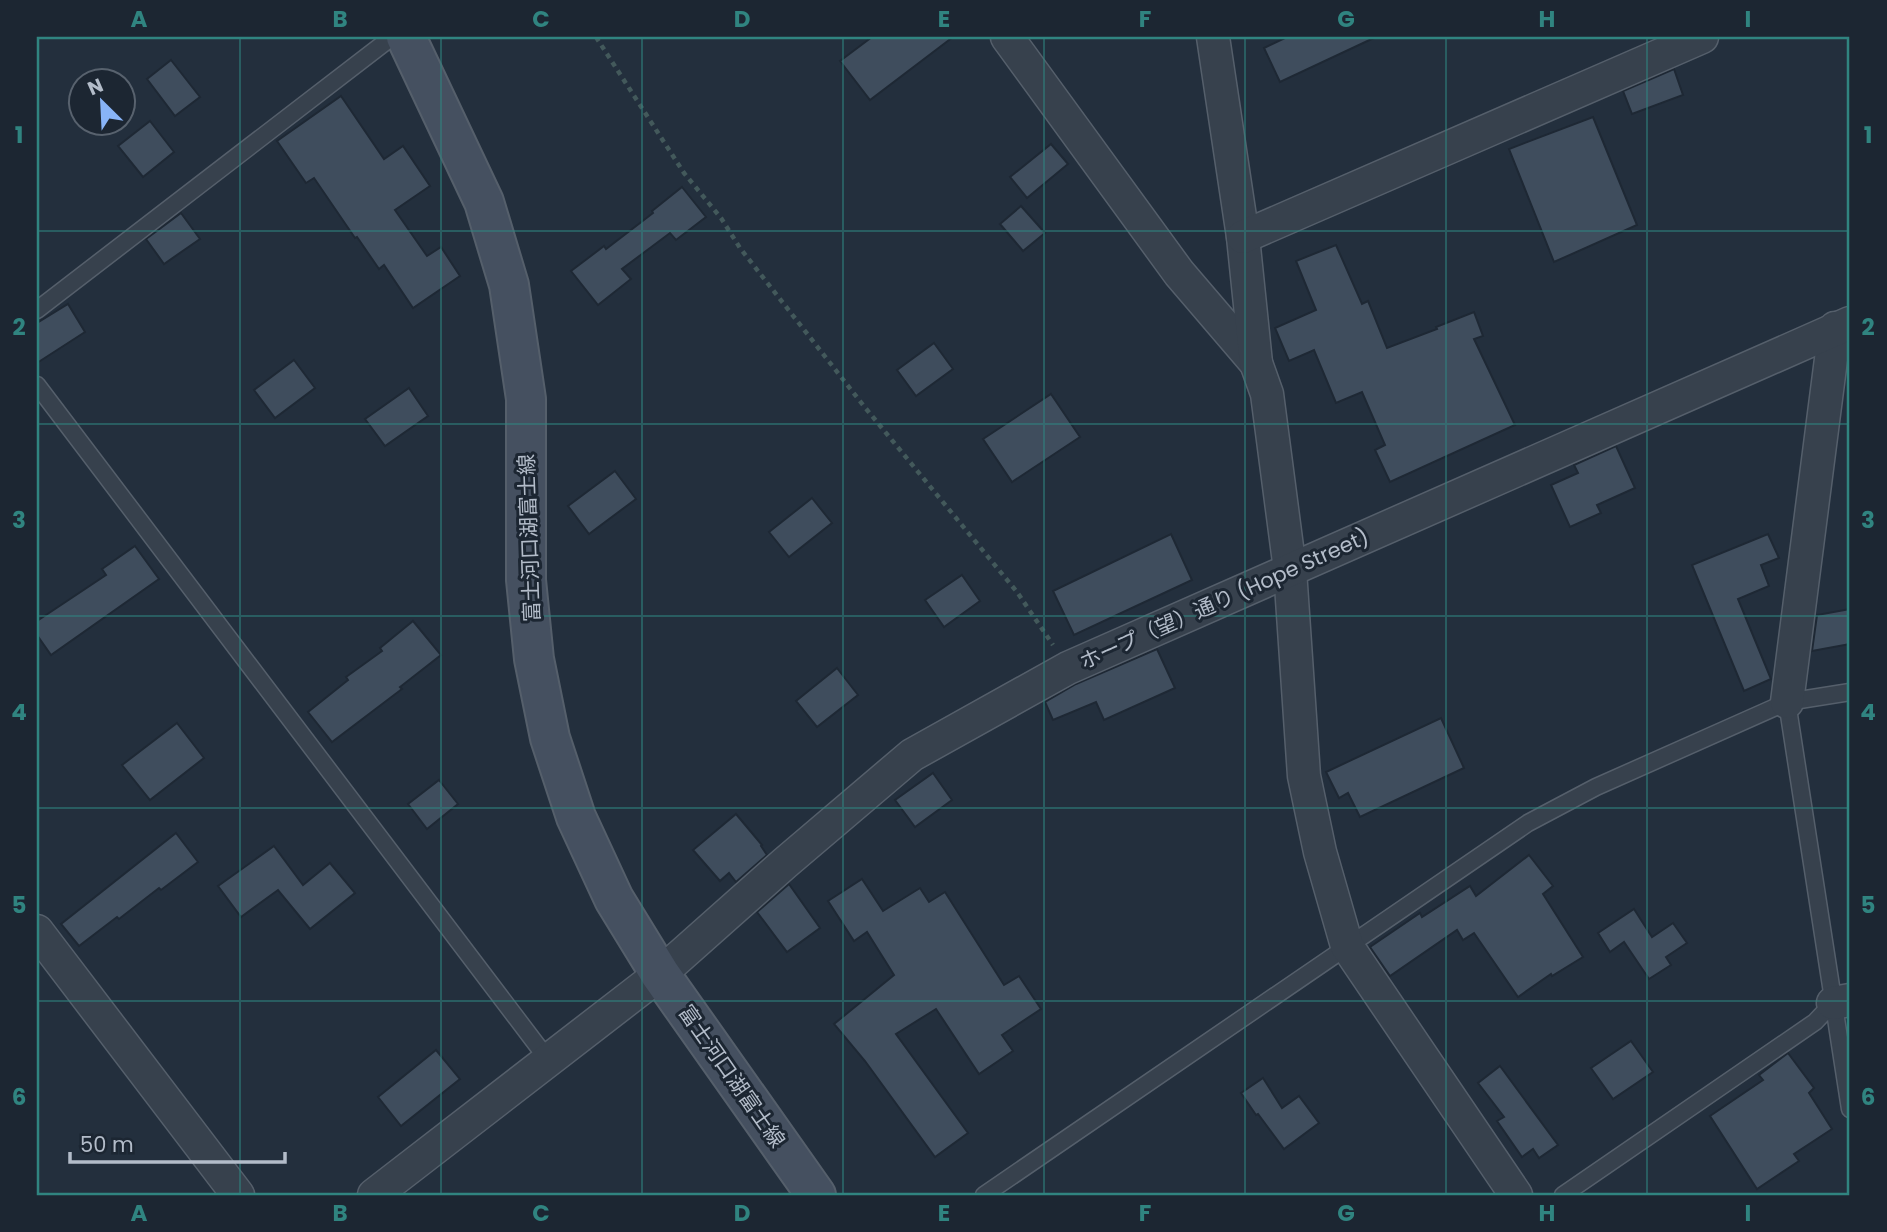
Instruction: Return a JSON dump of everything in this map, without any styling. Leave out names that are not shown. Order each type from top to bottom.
[{"type":"main road","name":"富士河口湖富士線","points":[[406,37],[484,202],[509,285],[526,399],[526,580],[534,659],[550,738],[581,828],[614,899],[660,975],[816,1195]]},
{"type":"street","points":[[1007,37],[1179,273],[1256,363]]},
{"type":"street","points":[[1213,37],[1243,237],[1256,363],[1267,394],[1290,570],[1304,776],[1320,852],[1348,946],[1516,1195]]},
{"type":"street","points":[[1243,237],[1702,37]]},
{"type":"street","name":"ホープ（望）通り (Hope Street)","points":[[374,1195],[660,975],[785,863],[912,755],[1068,668],[1843,325]]},
{"type":"street","points":[[1787,702],[1843,325]]},
{"type":"street","points":[[37,931],[237,1195]]},
{"type":"lane","points":[[37,310],[392,37]]},
{"type":"lane","points":[[37,385],[550,1061]]},
{"type":"lane","points":[[984,1195],[1528,823],[1596,787],[1787,702],[1850,692]]},
{"type":"lane","points":[[1787,702],[1842,1001],[1850,1109]]},
{"type":"lane","points":[[1563,1195],[1842,1001]]},
{"type":"path","points":[[596,37],[684,173],[721,218],[740,248],[863,405],[1017,592],[1068,668]]},
{"type":"building","points":[[872,37],[953,37],[870,100],[840,61]]},
{"type":"building","points":[[1287,37],[1376,37],[1280,82],[1264,48]]},
{"type":"building","points":[[171,60],[200,97],[175,116],[147,79]]},
{"type":"building","points":[[1674,69],[1683,95],[1632,114],[1623,91]]},
{"type":"building","points":[[341,96],[384,159],[403,146],[430,186],[395,210],[427,256],[441,247],[460,276],[413,308],[384,265],[379,269],[357,237],[355,238],[314,178],[306,183],[277,141]]},
{"type":"building","points":[[1593,117],[1637,225],[1554,262],[1509,149]]},
{"type":"building","points":[[150,121],[174,152],[143,177],[118,146],[131,136],[136,136],[136,132]]},
{"type":"building","points":[[1051,144],[1068,164],[1027,198],[1010,177]]},
{"type":"building","points":[[682,187],[706,217],[676,240],[670,233],[622,269],[631,279],[598,305],[571,271],[604,246],[606,249]]},
{"type":"building","points":[[1021,206],[1045,233],[1023,251],[1000,224]]},
{"type":"building","points":[[181,213],[200,239],[164,264],[146,239]]},
{"type":"building","points":[[1336,245],[1362,304],[1368,301],[1387,348],[1474,312],[1483,336],[1474,339],[1515,425],[1390,482],[1375,450],[1385,445],[1362,392],[1336,403],[1314,350],[1289,361],[1275,328],[1316,310],[1296,261]]},
{"type":"building","points":[[68,304],[85,332],[37,363],[37,323]]},
{"type":"building","points":[[934,343],[953,369],[916,396],[897,370]]},
{"type":"building","points":[[294,360],[315,388],[275,418],[254,390]]},
{"type":"building","points":[[409,388],[428,416],[385,446],[365,419]]},
{"type":"building","points":[[1051,394],[1080,437],[1012,482],[983,439]]},
{"type":"building","points":[[1616,446],[1635,488],[1597,505],[1601,513],[1570,527],[1551,485],[1578,473],[1574,465]]},
{"type":"building","points":[[615,471],[636,499],[589,534],[568,506]]},
{"type":"building","points":[[812,498],[832,523],[789,557],[769,532]]},
{"type":"building","points":[[1171,534],[1192,580],[1074,635],[1053,591]]},
{"type":"building","points":[[1768,534],[1779,558],[1761,565],[1769,586],[1738,599],[1771,679],[1744,691],[1692,565]]},
{"type":"building","points":[[135,546],[159,579],[51,655],[37,635],[37,621],[106,575],[102,569]]},
{"type":"building","points":[[962,575],[980,601],[944,627],[925,600]]},
{"type":"building","points":[[1850,609],[1850,644],[1812,651],[1817,615]]},
{"type":"building","points":[[413,621],[441,655],[400,687],[402,689],[332,742],[308,712],[348,680],[346,677],[382,651],[380,648]]},
{"type":"building","points":[[1157,649],[1175,688],[1104,720],[1096,702],[1053,720],[1045,702],[1076,684]]},
{"type":"building","points":[[837,668],[858,695],[817,727],[796,701]]},
{"type":"building","points":[[1441,718],[1464,768],[1360,817],[1348,793],[1339,798],[1326,772]]},
{"type":"building","points":[[177,723],[204,758],[150,800],[122,765]]},
{"type":"building","points":[[933,773],[952,800],[915,827],[895,800]]},
{"type":"building","points":[[439,780],[458,804],[427,829],[408,804]]},
{"type":"building","points":[[736,814],[767,855],[736,882],[729,873],[720,881],[693,850]]},
{"type":"building","points":[[176,833],[198,862],[79,946],[61,924]]},
{"type":"building","points":[[274,846],[303,885],[330,863],[355,893],[310,929],[278,890],[241,917],[218,886]]},
{"type":"building","points":[[1529,855],[1553,886],[1543,894],[1583,957],[1552,976],[1551,974],[1518,997],[1474,933],[1463,940],[1457,930],[1390,976],[1370,947],[1420,913],[1422,917],[1470,886],[1476,896]]},
{"type":"building","points":[[862,879],[883,911],[920,888],[929,902],[945,892],[1004,985],[1019,976],[1041,1009],[1002,1035],[1013,1051],[979,1074],[936,1009],[896,1034],[968,1133],[935,1157],[865,1061],[834,1024],[894,975],[867,932],[854,941],[828,901]]},
{"type":"building","points":[[789,884],[820,928],[787,952],[757,912]]},
{"type":"building","points":[[1634,909],[1652,937],[1673,923],[1687,943],[1666,957],[1671,965],[1649,979],[1624,942],[1610,952],[1598,933]]},
{"type":"building","points":[[1631,1041],[1653,1072],[1613,1099],[1591,1068]]},
{"type":"building","points":[[436,1050],[460,1079],[401,1126],[378,1097]]},
{"type":"building","points":[[1788,1053],[1814,1088],[1809,1093],[1832,1129],[1794,1154],[1799,1161],[1757,1189],[1710,1116],[1763,1080],[1759,1075]]},
{"type":"building","points":[[1500,1066],[1558,1145],[1539,1158],[1533,1149],[1522,1157],[1497,1121],[1504,1117],[1478,1083]]},
{"type":"building","points":[[1263,1078],[1282,1108],[1299,1096],[1319,1123],[1284,1149],[1241,1093]]}]
